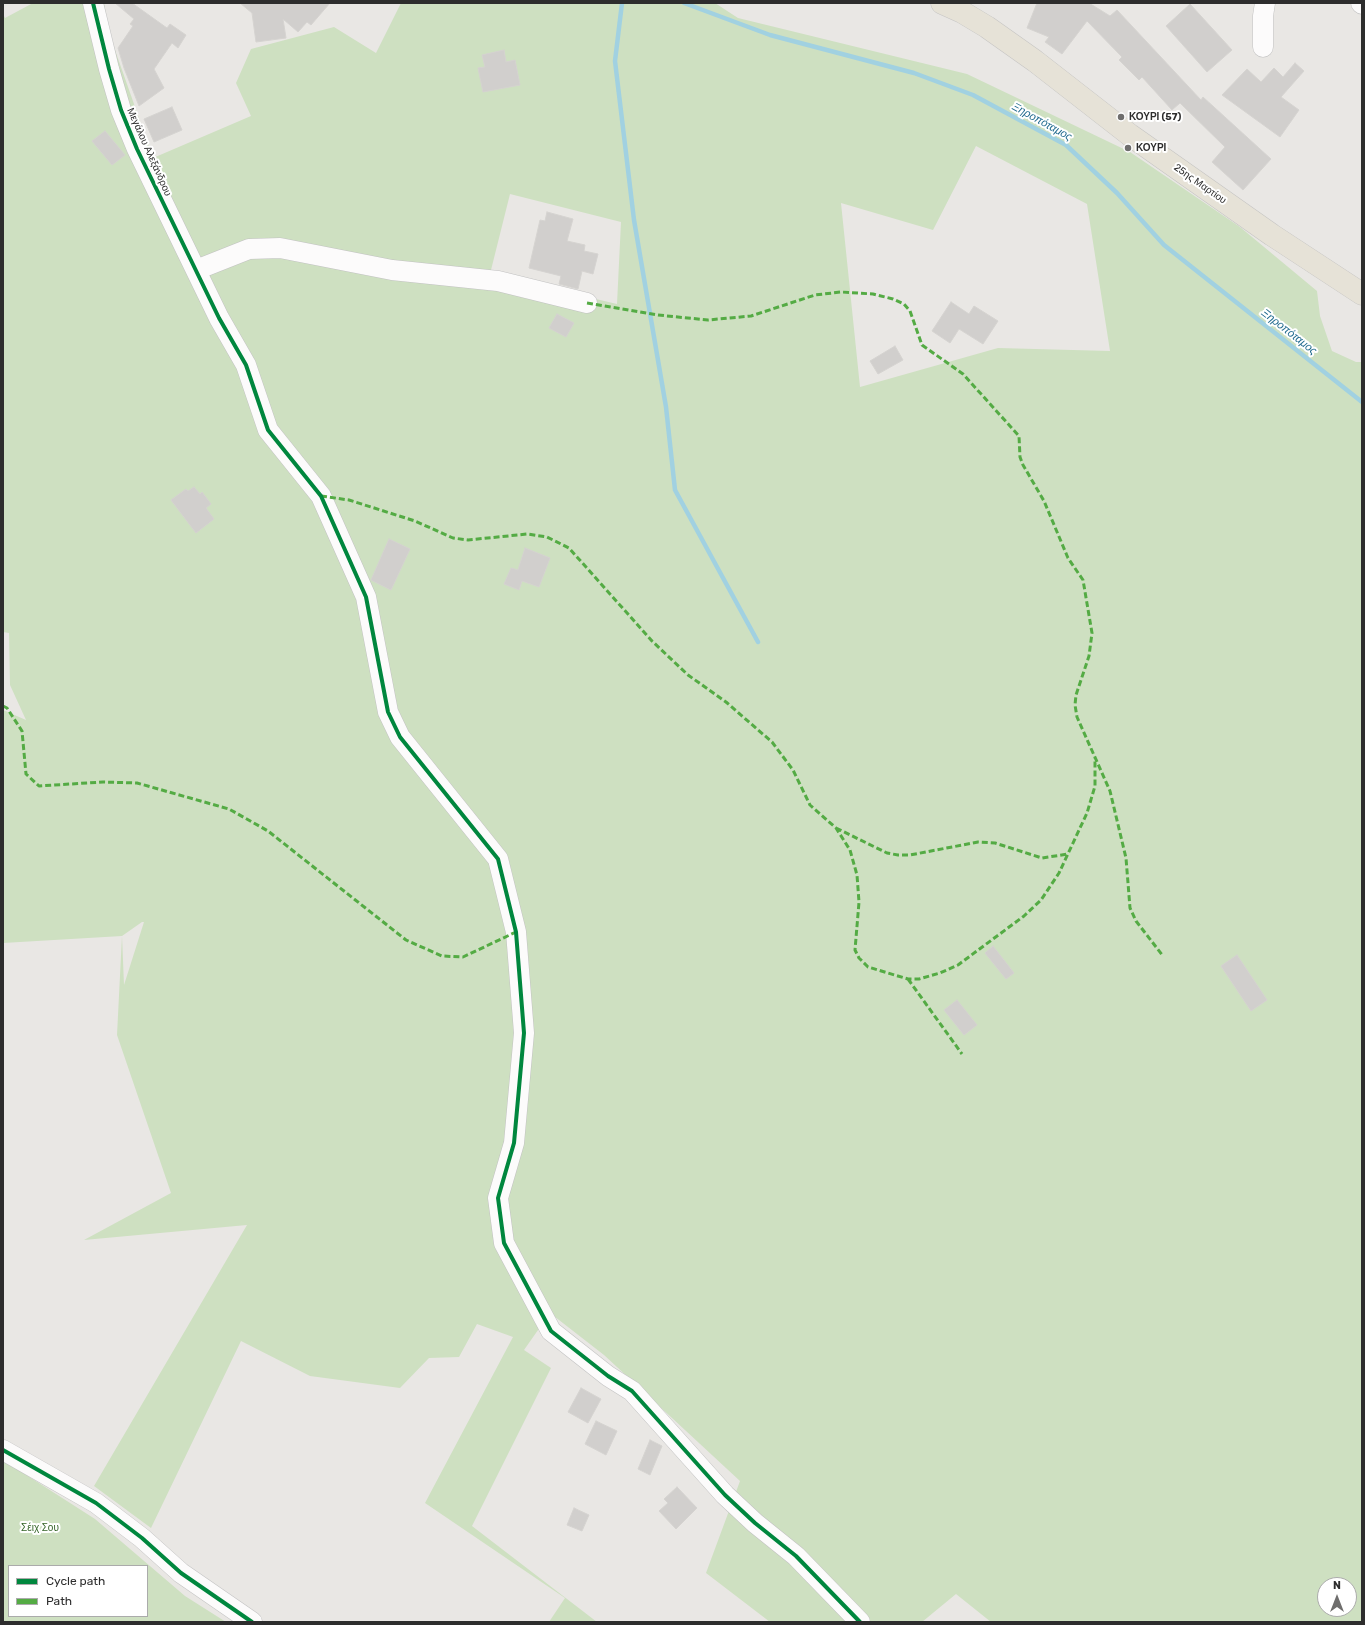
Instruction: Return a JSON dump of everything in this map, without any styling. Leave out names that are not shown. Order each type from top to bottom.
[{"type":"main road","name":"25ης Μαρτίου","points":[[942,3],[962,12],[993,31],[1130,135],[1272,235],[1328,270],[1362,294]]},
{"type":"street","name":"Μεγάλου Αλεξάνδρου","points":[[93,3],[109,69],[121,110],[137,149],[219,318],[246,366],[268,430],[321,496],[366,597],[388,712],[400,738],[498,859],[516,932],[524,1033],[514,1143],[498,1198],[504,1243],[551,1331],[608,1376],[632,1391],[725,1495],[755,1523],[796,1556],[860,1622]]},
{"type":"street","points":[[1263,47],[1263,16],[1265,3]]},
{"type":"street","points":[[196,270],[249,249],[280,248],[392,270],[498,281],[587,303]]},
{"type":"street","points":[[3,1450],[96,1503],[142,1538],[181,1573],[252,1622]]},
{"type":"green space","points":[[33,3],[104,3],[109,33],[153,158],[251,116],[236,83],[251,49],[334,27],[376,53],[401,3],[715,3],[738,18],[967,74],[1130,152],[1240,227],[1317,291],[1320,316],[1332,351],[1356,362],[1362,362],[1362,1622],[991,1622],[956,1594],[922,1622],[770,1622],[706,1573],[740,1481],[604,1355],[550,1313],[524,1350],[551,1368],[472,1526],[597,1622],[549,1622],[565,1598],[425,1503],[513,1337],[477,1324],[459,1357],[429,1358],[400,1388],[310,1376],[241,1341],[151,1528],[94,1486],[247,1225],[84,1240],[171,1193],[117,1035],[122,936],[3,943],[3,710],[26,720],[10,685],[9,633],[3,632],[3,14],[5,18]],"holes":[[[976,146],[1087,204],[1110,351],[998,348],[860,387],[841,203],[933,230]],[[510,194],[621,222],[617,304],[490,274]],[[144,922],[124,985],[122,936]]]},
{"type":"green space","name":"Σέιχ Σου","points":[[3,1460],[95,1519],[185,1596],[226,1622],[3,1622]]},
{"type":"building","points":[[115,3],[132,3],[167,28],[170,24],[186,35],[178,48],[172,43],[154,69],[164,88],[139,106],[118,48],[133,26],[130,24],[134,19]]},
{"type":"building","points":[[240,3],[330,3],[311,25],[307,22],[298,32],[283,19],[286,38],[256,42],[252,13]]},
{"type":"building","points":[[1037,3],[1089,3],[1110,16],[1117,10],[1201,100],[1203,97],[1271,159],[1243,190],[1212,162],[1225,147],[1180,103],[1172,110],[1142,77],[1139,80],[1119,60],[1122,57],[1087,21],[1062,54],[1045,42],[1049,37],[1027,28]]},
{"type":"building","points":[[1190,4],[1232,50],[1207,72],[1166,26]]},
{"type":"building","points":[[504,50],[506,62],[515,60],[520,85],[483,92],[478,68],[485,67],[482,55]]},
{"type":"building","points":[[1295,63],[1304,71],[1281,97],[1299,110],[1280,137],[1222,95],[1247,69],[1261,82],[1274,68],[1283,77]]},
{"type":"building","points":[[172,107],[182,130],[154,142],[144,119]]},
{"type":"building","points":[[105,131],[125,155],[112,165],[92,141]]},
{"type":"building","points":[[547,212],[573,219],[567,241],[585,245],[584,251],[598,254],[593,274],[582,271],[578,289],[559,284],[561,276],[529,268],[540,220],[545,221]]},
{"type":"building","points":[[951,302],[969,314],[974,306],[998,321],[983,344],[959,329],[950,343],[932,331]]},
{"type":"building","points":[[557,314],[574,323],[566,337],[549,328]]},
{"type":"building","points":[[895,346],[903,360],[878,374],[870,361]]},
{"type":"building","points":[[194,487],[200,494],[202,492],[211,504],[206,508],[214,519],[196,533],[171,500],[186,489],[188,491]]},
{"type":"building","points":[[389,539],[410,549],[391,590],[371,580]]},
{"type":"building","points":[[525,548],[550,558],[539,587],[522,581],[519,590],[504,584],[511,568],[518,570]]},
{"type":"building","points":[[993,946],[1014,973],[1006,979],[985,953]]},
{"type":"building","points":[[1237,955],[1267,1000],[1251,1011],[1221,966]]},
{"type":"building","points":[[957,1000],[977,1025],[964,1035],[944,1010]]},
{"type":"building","points":[[581,1388],[601,1399],[588,1423],[568,1412]]},
{"type":"building","points":[[596,1421],[617,1431],[606,1455],[585,1444]]},
{"type":"building","points":[[650,1440],[662,1446],[650,1475],[638,1469]]},
{"type":"building","points":[[677,1487],[697,1508],[676,1529],[659,1511],[668,1503],[664,1499]]},
{"type":"building","points":[[574,1508],[589,1515],[582,1531],[567,1525]]},
{"type":"waterway","points":[[622,3],[615,61],[634,220],[666,407],[675,490],[758,642]]},
{"type":"waterway","name":"Ξηροπόταμος","points":[[684,3],[770,35],[914,73],[973,95],[1066,145],[1117,193],[1164,245],[1362,402]]},
{"type":"marked path","points":[[587,303],[658,315],[708,320],[751,316],[815,295],[841,292],[873,294],[893,299],[904,304],[910,311],[922,345],[963,374],[1019,436],[1020,457],[1023,465],[1044,501],[1068,558],[1083,580],[1092,633],[1089,656],[1076,695],[1075,705],[1077,717],[1110,791],[1126,858],[1130,908],[1136,921],[1163,956]]},
{"type":"marked path","points":[[321,496],[349,500],[415,521],[453,538],[468,540],[527,534],[547,537],[569,548],[652,641],[688,675],[726,702],[772,742],[793,770],[810,805],[836,828],[850,850],[857,875],[859,902],[855,950],[859,958],[868,967],[908,979],[919,979],[940,973],[958,965],[1024,916],[1041,900],[1059,873],[1087,813],[1095,786],[1095,757]]},
{"type":"marked path","points":[[3,706],[7,708],[22,731],[26,774],[39,786],[103,782],[137,783],[229,809],[268,831],[406,940],[442,956],[463,957],[516,932]]},
{"type":"marked path","points":[[836,828],[887,853],[898,855],[910,855],[978,842],[995,843],[1042,858],[1068,854]]},
{"type":"marked path","points":[[908,979],[962,1054]]},
{"type":"cycle path","points":[[93,3],[109,69],[121,110],[137,149],[219,318],[246,365],[268,430],[321,496],[366,597],[388,712],[400,737],[498,859],[516,932],[524,1033],[514,1143],[498,1198],[504,1243],[551,1331],[608,1376],[632,1391],[725,1495],[755,1523],[796,1556],[860,1622]]},
{"type":"cycle path","points":[[3,1450],[96,1503],[142,1538],[181,1573],[252,1622]]},
{"type":"place","name":"ΚΟΥΡΙ (57)","points":[[1121,117]]},
{"type":"place","name":"ΚΟΥΡΙ","points":[[1128,148]]}]
